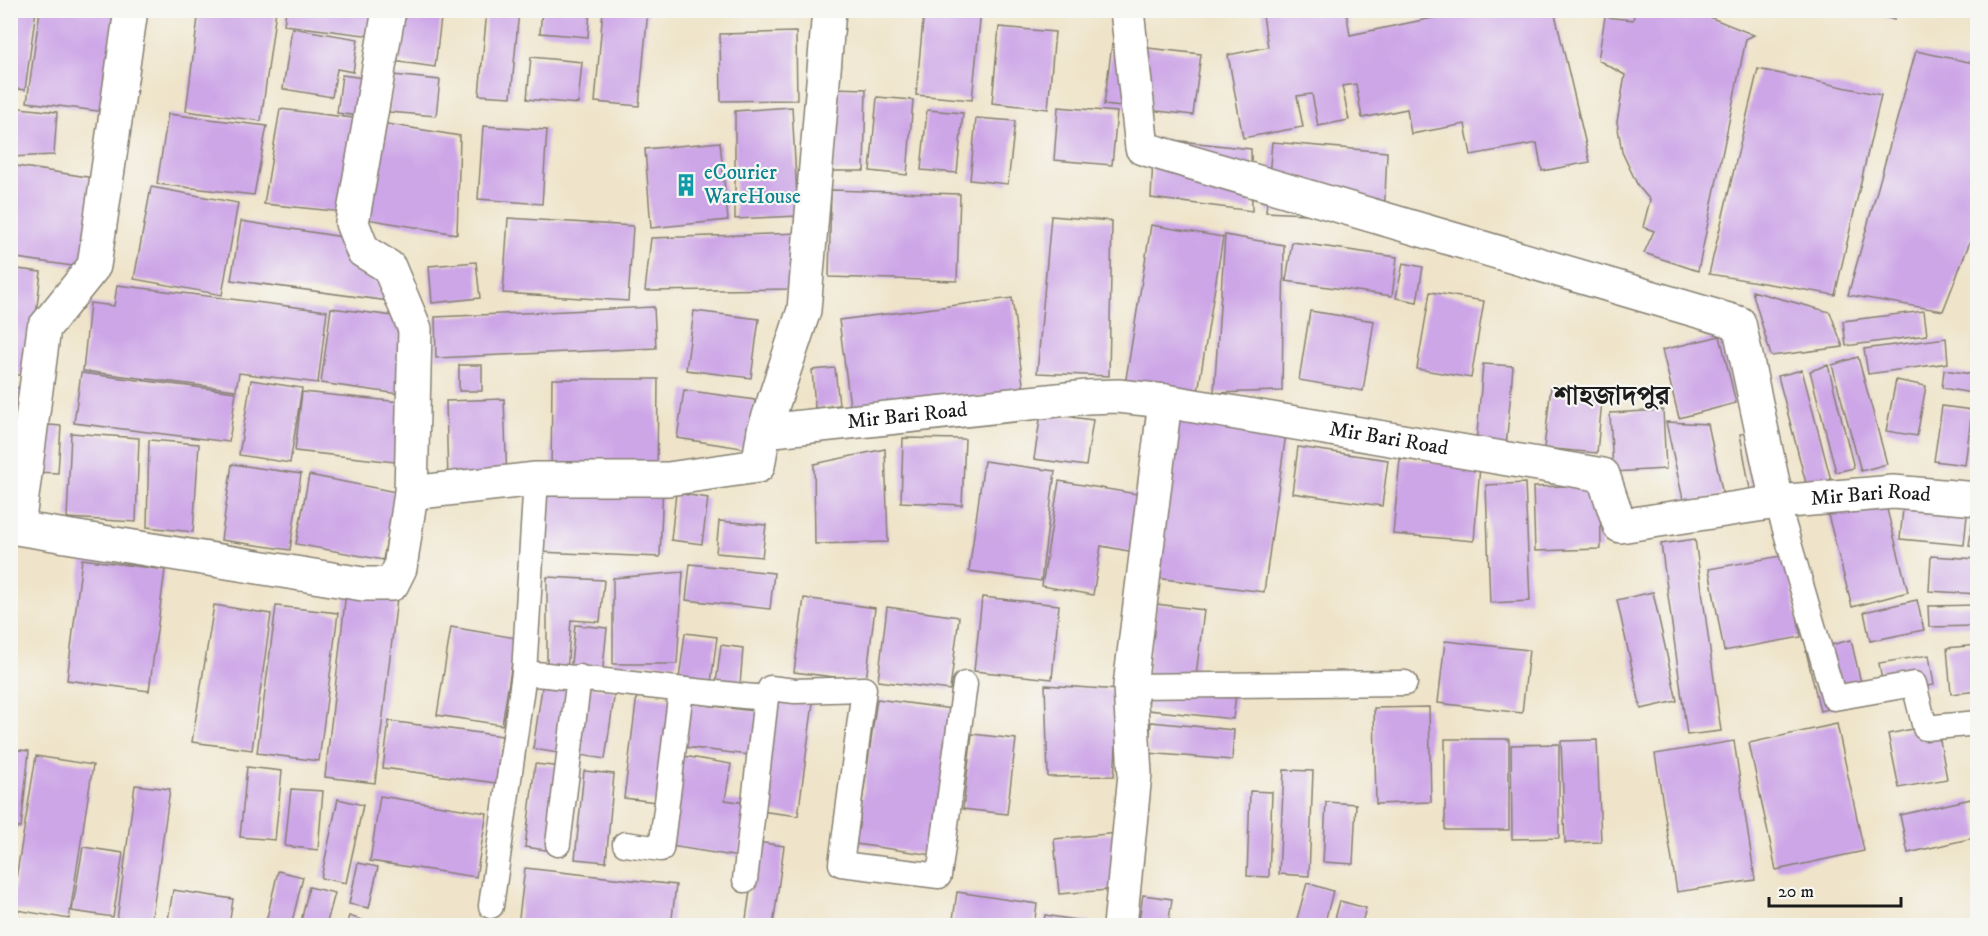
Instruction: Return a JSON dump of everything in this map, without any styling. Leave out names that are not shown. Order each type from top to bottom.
[{"type":"street","points":[[131,10],[94,266],[45,328],[14,527],[363,584],[392,584],[400,568],[411,493],[415,329],[389,267],[363,251],[351,223],[389,10]]},
{"type":"street","points":[[411,493],[536,479],[668,479],[758,466],[764,431],[804,310],[829,10]]},
{"type":"street","points":[[1127,10],[1142,148],[1739,323],[1778,502]]},
{"type":"street","name":"Mir Bari Road","points":[[764,431],[1087,397],[1118,396],[1165,401],[1603,475],[1620,526],[1778,502],[1893,492],[1977,499]]},
{"type":"street","points":[[1120,926],[1135,774],[1130,686],[1165,401]]},
{"type":"lane","points":[[491,906],[524,673],[536,479]]},
{"type":"lane","points":[[1778,502],[1834,698],[1914,684],[1925,728],[1977,723]]},
{"type":"lane","points":[[524,673],[766,698]]},
{"type":"lane","points":[[558,844],[579,677]]},
{"type":"lane","points":[[1130,686],[1406,683]]},
{"type":"lane","points":[[745,880],[766,698],[770,688],[795,691],[864,688],[841,864],[939,876],[964,684]]},
{"type":"lane","points":[[625,844],[661,849],[681,691]]},
{"type":"building","points":[[10,10],[36,10],[25,90],[10,88]]},
{"type":"building","points":[[40,10],[127,10],[113,113],[27,102]]},
{"type":"building","points":[[199,10],[276,10],[261,121],[186,111]]},
{"type":"building","points":[[286,10],[383,10],[380,37],[284,25]]},
{"type":"building","points":[[399,10],[442,10],[435,67],[393,61]]},
{"type":"building","points":[[487,10],[519,10],[511,97],[479,95]]},
{"type":"building","points":[[542,10],[590,10],[588,37],[540,33]]},
{"type":"building","points":[[603,10],[648,10],[639,106],[595,102]]},
{"type":"building","points":[[924,10],[981,10],[972,100],[916,95]]},
{"type":"building","points":[[1262,10],[1346,10],[1350,35],[1471,10],[1554,10],[1590,162],[1542,171],[1537,143],[1471,155],[1465,124],[1411,134],[1407,109],[1362,118],[1356,84],[1342,86],[1349,120],[1318,126],[1312,94],[1297,96],[1303,127],[1243,138],[1228,55],[1268,47]]},
{"type":"building","points":[[1635,10],[1653,12],[1653,10],[1692,10],[1754,35],[1746,39],[1698,271],[1644,253],[1654,231],[1643,227],[1650,200],[1638,186],[1622,152],[1617,122],[1625,75],[1598,60],[1605,17],[1633,20]]},
{"type":"building","points":[[1866,10],[1896,10],[1894,20]]},
{"type":"building","points":[[999,27],[1055,32],[1048,109],[992,103]]},
{"type":"building","points":[[292,28],[358,39],[353,72],[337,69],[332,97],[283,89]]},
{"type":"building","points":[[796,32],[797,100],[721,101],[720,34]]},
{"type":"building","points":[[1112,44],[1201,54],[1193,115],[1104,105]]},
{"type":"building","points":[[1916,51],[1978,64],[1978,221],[1943,311],[1848,295]]},
{"type":"building","points":[[531,57],[582,62],[578,104],[527,99]]},
{"type":"building","points":[[1758,69],[1881,95],[1835,295],[1709,274]]},
{"type":"building","points":[[342,75],[371,79],[365,117],[337,113]]},
{"type":"building","points":[[393,75],[440,80],[436,116],[389,112]]},
{"type":"building","points":[[834,88],[866,89],[864,171],[832,171]]},
{"type":"building","points":[[877,97],[913,100],[907,175],[870,171]]},
{"type":"building","points":[[10,107],[57,112],[54,155],[10,157]]},
{"type":"building","points":[[792,107],[798,216],[735,219],[735,111]]},
{"type":"building","points":[[1058,107],[1117,112],[1112,165],[1054,160]]},
{"type":"building","points":[[280,109],[353,118],[344,212],[264,204]]},
{"type":"building","points":[[927,110],[963,113],[957,173],[921,170]]},
{"type":"building","points":[[168,114],[267,126],[254,195],[157,184]]},
{"type":"building","points":[[976,118],[1015,121],[1008,184],[970,180]]},
{"type":"building","points":[[381,123],[460,136],[457,234],[366,219]]},
{"type":"building","points":[[483,126],[547,130],[542,204],[478,199]]},
{"type":"building","points":[[1154,138],[1251,149],[1252,211],[1151,198]]},
{"type":"building","name":"eCourier WareHouse","points":[[720,142],[728,220],[651,228],[645,149]]},
{"type":"building","points":[[1272,142],[1387,152],[1384,218],[1266,212]]},
{"type":"building","points":[[10,165],[100,179],[86,268],[10,257]]},
{"type":"building","points":[[151,187],[238,203],[222,295],[134,279]]},
{"type":"building","points":[[831,190],[960,194],[957,281],[829,277]]},
{"type":"building","points":[[1051,216],[1112,221],[1109,376],[1037,373]]},
{"type":"building","points":[[508,218],[633,226],[628,301],[503,293]]},
{"type":"building","points":[[241,221],[355,239],[389,301],[231,280]]},
{"type":"building","points":[[1151,225],[1223,237],[1197,398],[1125,385]]},
{"type":"building","points":[[802,233],[798,289],[645,291],[651,238]]},
{"type":"building","points":[[1225,235],[1284,245],[1282,391],[1214,393]]},
{"type":"building","points":[[1292,242],[1397,257],[1392,296],[1286,281]]},
{"type":"building","points":[[476,262],[480,298],[432,303],[429,266]]},
{"type":"building","points":[[1403,263],[1423,267],[1417,302],[1396,298]]},
{"type":"building","points":[[10,268],[41,272],[29,376],[10,374]]},
{"type":"building","points":[[117,285],[327,311],[318,383],[239,373],[236,390],[83,371],[90,303],[114,306]]},
{"type":"building","points":[[1752,291],[1830,312],[1843,347],[1771,356]]},
{"type":"building","points":[[1430,292],[1484,301],[1471,378],[1417,369]]},
{"type":"building","points":[[1012,298],[1024,392],[851,414],[839,320]]},
{"type":"building","points":[[654,307],[656,348],[436,358],[435,317]]},
{"type":"building","points":[[331,308],[409,318],[399,394],[321,383]]},
{"type":"building","points":[[694,311],[759,319],[751,378],[686,370]]},
{"type":"building","points":[[1310,311],[1374,321],[1363,391],[1299,380]]},
{"type":"building","points":[[1924,311],[1927,335],[1846,346],[1843,321]]},
{"type":"building","points":[[1976,328],[1978,328],[1978,360],[1972,359]]},
{"type":"building","points":[[1720,336],[1736,403],[1679,418],[1662,350]]},
{"type":"building","points":[[1946,338],[1948,363],[1868,374],[1864,349]]},
{"type":"building","points":[[1858,357],[1887,464],[1861,471],[1832,365]]},
{"type":"building","points":[[1483,364],[1513,366],[1506,448],[1476,446]]},
{"type":"building","points":[[459,365],[482,365],[482,391],[459,391]]},
{"type":"building","points":[[1828,365],[1854,468],[1836,472],[1810,371]]},
{"type":"building","points":[[835,368],[839,405],[815,408],[812,370]]},
{"type":"building","points":[[1802,370],[1831,480],[1807,487],[1778,376]]},
{"type":"building","points":[[1944,370],[1978,375],[1978,394],[1942,388]]},
{"type":"building","points":[[81,373],[236,392],[229,442],[74,423]]},
{"type":"building","points":[[552,379],[658,379],[657,475],[551,475]]},
{"type":"building","points":[[251,380],[302,388],[290,463],[239,455]]},
{"type":"building","points":[[1896,380],[1926,386],[1917,436],[1886,431]]},
{"type":"building","points":[[1551,386],[1603,390],[1597,453],[1544,448]]},
{"type":"building","points":[[10,387],[29,389],[10,492]]},
{"type":"building","points":[[684,390],[755,400],[748,449],[677,438]]},
{"type":"building","points":[[302,392],[411,403],[404,463],[295,451]]},
{"type":"building","points":[[504,399],[507,481],[448,483],[446,401]]},
{"type":"building","points":[[1942,406],[1972,410],[1965,465],[1934,461]]},
{"type":"building","points":[[1663,410],[1666,469],[1613,472],[1610,413]]},
{"type":"building","points":[[1041,413],[1093,420],[1086,466],[1034,459]]},
{"type":"building","points":[[1176,417],[1286,433],[1264,592],[1157,578]]},
{"type":"building","points":[[1666,422],[1708,424],[1723,495],[1684,504]]},
{"type":"building","points":[[37,424],[61,426],[58,473],[34,472]]},
{"type":"building","points":[[1759,431],[1770,496],[1752,500],[1740,434]]},
{"type":"building","points":[[71,433],[139,438],[136,522],[67,518]]},
{"type":"building","points":[[903,438],[965,439],[962,505],[901,502]]},
{"type":"building","points":[[149,440],[199,444],[193,532],[147,527]]},
{"type":"building","points":[[1298,447],[1388,460],[1382,506],[1292,493]]},
{"type":"building","points":[[885,449],[888,542],[815,544],[814,464]]},
{"type":"building","points":[[1400,459],[1480,466],[1474,541],[1393,534]]},
{"type":"building","points":[[984,461],[1055,471],[1041,581],[969,571]]},
{"type":"building","points":[[232,464],[301,474],[290,550],[221,540]]},
{"type":"building","points":[[309,475],[396,492],[383,560],[296,544]]},
{"type":"building","points":[[1879,478],[1908,592],[1852,607],[1822,492]]},
{"type":"building","points":[[1906,478],[1970,485],[1964,545],[1900,539]]},
{"type":"building","points":[[543,481],[663,483],[660,557],[539,552]]},
{"type":"building","points":[[1059,481],[1149,496],[1139,553],[1101,546],[1093,595],[1042,586]]},
{"type":"building","points":[[1525,483],[1530,601],[1490,603],[1486,485]]},
{"type":"building","points":[[1600,485],[1601,549],[1535,551],[1533,487]]},
{"type":"building","points":[[676,493],[708,498],[702,544],[671,540]]},
{"type":"building","points":[[1976,495],[1978,495],[1978,547],[1969,546]]},
{"type":"building","points":[[719,521],[766,525],[762,557],[716,553]]},
{"type":"building","points":[[1695,539],[1721,731],[1687,735],[1661,544]]},
{"type":"building","points":[[1786,555],[1801,637],[1724,651],[1709,569]]},
{"type":"building","points":[[1931,556],[1978,559],[1978,594],[1929,591]]},
{"type":"building","points":[[82,559],[165,570],[149,691],[67,680]]},
{"type":"building","points":[[690,564],[774,573],[770,609],[686,600]]},
{"type":"building","points":[[683,572],[677,664],[613,664],[613,578]]},
{"type":"building","points":[[547,577],[604,580],[600,622],[571,620],[567,671],[547,670]]},
{"type":"building","points":[[346,592],[397,598],[375,783],[325,777]]},
{"type":"building","points":[[1653,592],[1677,701],[1641,709],[1617,600]]},
{"type":"building","points":[[982,597],[1059,605],[1052,679],[974,671]]},
{"type":"building","points":[[804,598],[875,608],[866,681],[794,672]]},
{"type":"building","points":[[1917,600],[1924,630],[1870,641],[1864,612]]},
{"type":"building","points":[[1156,604],[1204,610],[1195,684],[1146,678]]},
{"type":"building","points":[[214,605],[271,614],[252,750],[192,742]]},
{"type":"building","points":[[1978,605],[1978,626],[1929,627],[1928,606]]},
{"type":"building","points":[[276,606],[338,613],[319,761],[257,753]]},
{"type":"building","points":[[887,607],[959,617],[950,690],[878,681]]},
{"type":"building","points":[[575,625],[607,628],[602,676],[570,673]]},
{"type":"building","points":[[451,627],[516,638],[502,725],[437,715]]},
{"type":"building","points":[[685,633],[717,637],[711,683],[679,679]]},
{"type":"building","points":[[1851,640],[1865,700],[1820,711],[1806,651]]},
{"type":"building","points":[[1445,641],[1529,650],[1522,713],[1438,703]]},
{"type":"building","points":[[721,645],[743,648],[740,685],[716,683]]},
{"type":"building","points":[[1978,645],[1978,691],[1951,694],[1947,648]]},
{"type":"building","points":[[1929,655],[1934,685],[1884,693],[1879,663]]},
{"type":"building","points":[[543,681],[574,686],[564,754],[533,749]]},
{"type":"building","points":[[1045,685],[1120,690],[1114,776],[1048,777]]},
{"type":"building","points":[[584,686],[615,691],[605,759],[574,754]]},
{"type":"building","points":[[1150,686],[1236,694],[1233,719],[1148,710]]},
{"type":"building","points":[[637,695],[678,700],[664,803],[624,798]]},
{"type":"building","points":[[776,698],[813,703],[798,816],[760,811]]},
{"type":"building","points":[[877,699],[952,709],[932,855],[856,844]]},
{"type":"building","points":[[681,702],[762,712],[757,756],[676,746]]},
{"type":"building","points":[[1429,707],[1431,802],[1376,804],[1374,708]]},
{"type":"building","points":[[389,721],[502,736],[496,783],[383,768]]},
{"type":"building","points":[[1151,722],[1234,730],[1232,760],[1148,753]]},
{"type":"building","points":[[1837,724],[1864,851],[1776,870],[1749,743]]},
{"type":"building","points":[[1937,724],[1947,779],[1899,788],[1888,734]]},
{"type":"building","points":[[972,734],[1016,739],[1007,814],[963,809]]},
{"type":"building","points":[[1445,739],[1509,739],[1509,830],[1445,830]]},
{"type":"building","points":[[1597,740],[1601,842],[1565,843],[1561,741]]},
{"type":"building","points":[[1734,741],[1755,880],[1677,892],[1655,754]]},
{"type":"building","points":[[1559,744],[1559,838],[1512,839],[1511,745]]},
{"type":"building","points":[[10,749],[29,751],[21,828],[10,827]]},
{"type":"building","points":[[678,755],[731,764],[725,800],[747,803],[739,857],[664,845]]},
{"type":"building","points":[[36,756],[93,765],[69,919],[11,909]]},
{"type":"building","points":[[535,764],[563,767],[553,851],[525,847]]},
{"type":"building","points":[[247,767],[282,771],[275,840],[240,837]]},
{"type":"building","points":[[1284,770],[1313,771],[1309,876],[1279,874]]},
{"type":"building","points":[[584,771],[614,774],[606,862],[575,859]]},
{"type":"building","points":[[135,785],[170,789],[151,924],[117,920]]},
{"type":"building","points":[[291,789],[323,791],[318,850],[285,846]]},
{"type":"building","points":[[1250,791],[1272,792],[1269,877],[1247,876]]},
{"type":"building","points":[[380,796],[487,813],[476,877],[370,861]]},
{"type":"building","points":[[338,799],[363,805],[346,883],[321,878]]},
{"type":"building","points":[[1971,799],[1978,827],[1978,837],[1908,853],[1900,815]]},
{"type":"building","points":[[1326,802],[1356,804],[1353,864],[1323,862]]},
{"type":"building","points":[[1129,832],[1133,888],[1059,894],[1054,839]]},
{"type":"building","points":[[757,842],[784,846],[773,926],[745,926]]},
{"type":"building","points":[[83,847],[123,853],[113,917],[72,911]]},
{"type":"building","points":[[358,863],[378,867],[369,908],[349,904]]},
{"type":"building","points":[[525,868],[676,885],[671,926],[518,926]]},
{"type":"building","points":[[278,871],[303,877],[291,926],[265,926]]},
{"type":"building","points":[[1307,883],[1333,891],[1324,926],[1295,926]]},
{"type":"building","points":[[309,887],[335,893],[326,926],[300,926]]},
{"type":"building","points":[[173,890],[233,899],[229,926],[167,926]]},
{"type":"building","points":[[957,892],[1037,904],[1034,926],[952,926]]},
{"type":"building","points":[[1143,895],[1172,899],[1168,926],[1138,926]]},
{"type":"building","points":[[1340,901],[1366,908],[1361,926],[1333,926]]},
{"type":"building","points":[[1045,915],[1099,924],[1099,926],[1043,926]]},
{"type":"building","points":[[349,916],[378,925],[378,926],[346,926]]},
{"type":"place","name":"eCourier WareHouse","points":[[686,185]]},
{"type":"district","name":"শাহজাদপুর","points":[[1612,396]]}]
